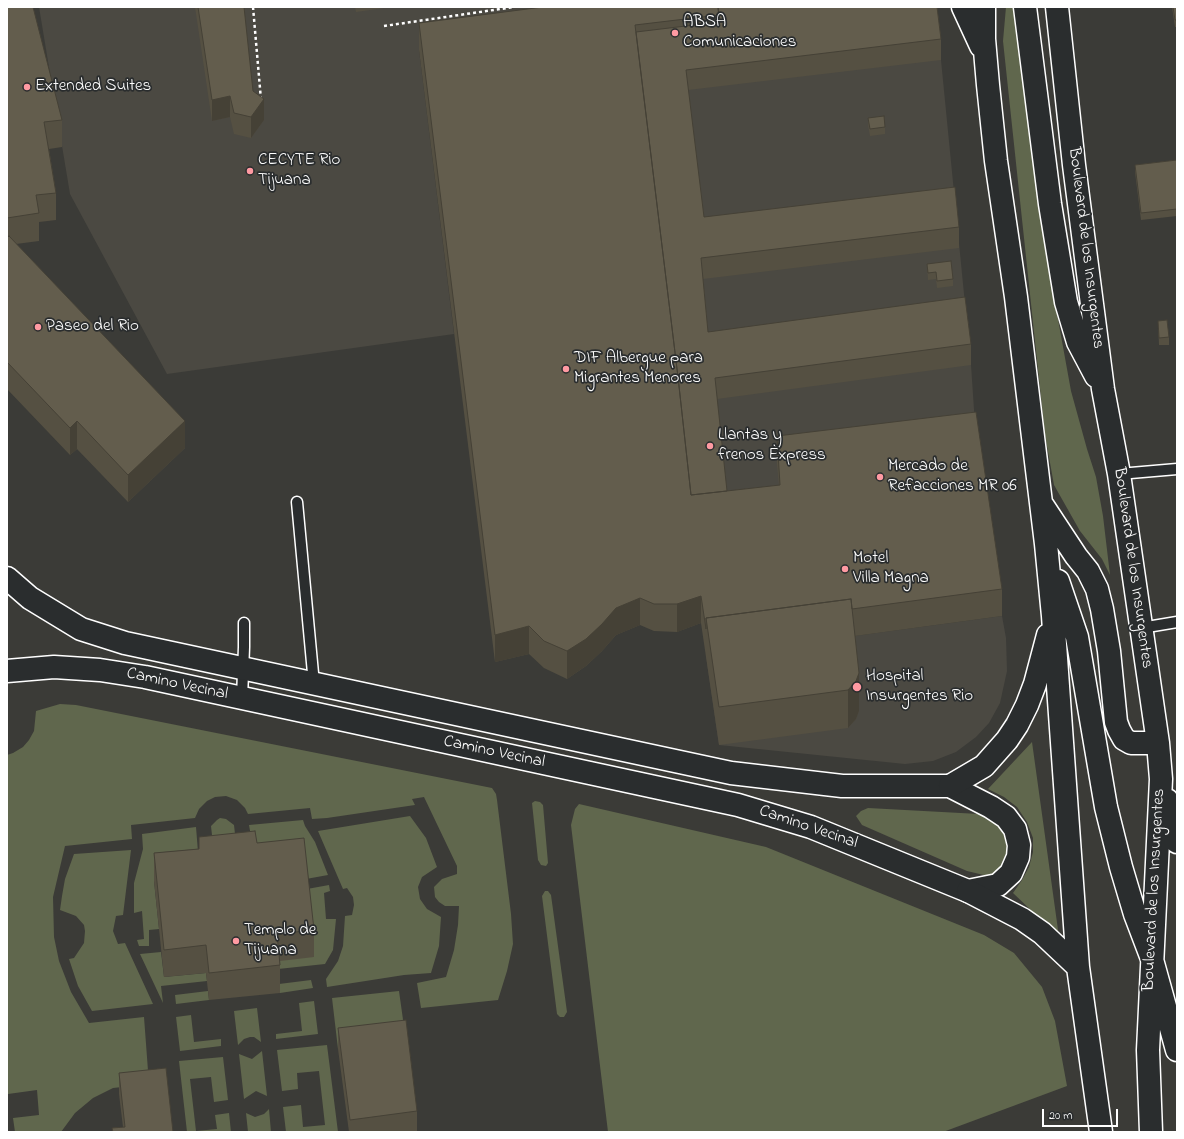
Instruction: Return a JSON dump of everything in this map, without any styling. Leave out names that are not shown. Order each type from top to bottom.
[{"type":"main road","points":[[963,7],[985,54]]},
{"type":"main road","points":[[984,7],[985,54],[996,161],[1016,297],[1046,544],[1053,616],[1078,967],[1101,1132]]},
{"type":"main road","points":[[1025,7],[1050,204],[1066,302],[1078,342],[1103,390]]},
{"type":"main road","name":"Boulevard de los Insurgentes","points":[[1057,7],[1074,165],[1103,390],[1119,474],[1158,743],[1161,779],[1151,956],[1148,1050],[1151,1132]]},
{"type":"main road","points":[[1041,503],[1076,556],[1088,571],[1097,589],[1109,650],[1116,722],[1119,730],[1124,739],[1131,743],[1158,743]]},
{"type":"main road","points":[[1046,544],[1076,637],[1106,807],[1121,867],[1135,914],[1151,956],[1177,1050]]},
{"type":"main road","name":"Camino Vecinal","points":[[7,578],[30,598],[80,629],[125,643],[731,773],[842,786],[950,786]]},
{"type":"main road","points":[[950,786],[984,766],[1007,740],[1017,724],[1027,705],[1035,684],[1053,616]]},
{"type":"main road","name":"Camino Vecinal","points":[[7,671],[54,667],[100,670],[145,677],[772,814],[818,829],[968,891],[1022,920],[1042,933],[1078,967]]},
{"type":"main road","points":[[1161,779],[1177,842]]},
{"type":"main road","points":[[950,786],[991,807],[1006,817],[1015,829],[1020,845],[1018,857],[1011,873],[998,885],[968,891]]},
{"type":"lane","points":[[1119,474],[1177,469]]},
{"type":"lane","points":[[297,502],[314,684]]},
{"type":"lane","points":[[1141,628],[1177,622]]},
{"type":"lane","points":[[242,698],[244,669],[244,623]]},
{"type":"path","points":[[254,7],[262,104]]},
{"type":"path","points":[[384,26],[514,7]]},
{"type":"shaded area","points":[[39,7],[934,7],[941,60],[971,365],[976,439],[691,522],[419,50],[454,334],[167,374],[70,194]]},
{"type":"shaded area","name":"Hospital Insurgentes Rio","points":[[1002,616],[1006,638],[1007,671],[1000,703],[989,723],[976,737],[956,752],[933,761],[905,764],[719,745],[706,656]]},
{"type":"green space","points":[[1006,7],[1017,7],[1018,11],[1056,308],[1071,391],[1096,477],[1103,516],[1110,575],[1102,559],[1080,531],[1054,485],[1045,435],[1003,41]]},
{"type":"green space","points":[[60,704],[76,705],[492,788],[496,794],[497,800],[511,914],[513,944],[498,1000],[421,1008],[417,983],[446,977],[454,950],[459,906],[445,906],[435,897],[434,887],[442,879],[457,874],[457,866],[424,797],[412,799],[415,805],[312,819],[310,808],[248,814],[245,808],[237,800],[226,796],[215,797],[207,801],[199,809],[195,818],[131,825],[132,839],[65,846],[53,897],[54,937],[59,961],[71,992],[89,1023],[144,1017],[149,1084],[113,1088],[93,1098],[75,1113],[61,1132],[15,1132],[13,1118],[39,1115],[37,1090],[8,1094],[7,1088],[7,755],[23,747],[29,740],[34,731],[36,711]]},
{"type":"green space","points":[[1032,742],[1059,937],[1013,893],[1029,867],[1033,852],[1033,838],[1027,822],[1017,807],[1004,797],[988,789]]},
{"type":"green space","points":[[535,801],[540,802],[543,805],[548,863],[546,866],[541,865],[538,860],[532,803]]},
{"type":"green space","points":[[579,804],[766,847],[984,935],[1014,953],[1042,987],[1055,1021],[1067,1086],[943,1132],[608,1132],[571,825],[575,809]]},
{"type":"green space","points":[[868,808],[979,814],[991,820],[1000,827],[1006,838],[1008,851],[1004,864],[992,877],[967,871],[862,825],[856,816],[861,811]]},
{"type":"green space","points":[[410,816],[426,838],[437,867],[422,877],[418,887],[420,899],[427,909],[441,917],[439,946],[431,973],[404,975],[327,987],[326,979],[338,961],[343,946],[345,916],[352,915],[354,905],[353,897],[347,888],[343,889],[318,831]]},
{"type":"green space","points":[[220,818],[226,819],[234,825],[238,861],[215,863],[211,826]]},
{"type":"green space","points":[[303,820],[315,842],[328,875],[306,879],[255,859],[249,825]]},
{"type":"green space","points":[[196,827],[199,864],[154,881],[159,929],[149,930],[149,946],[139,946],[137,940],[144,939],[142,911],[134,913],[134,883],[143,849],[142,834]]},
{"type":"green space","points":[[131,850],[123,915],[116,916],[113,931],[118,944],[125,943],[153,1004],[92,1011],[78,986],[69,959],[74,958],[84,943],[85,931],[84,925],[76,916],[60,910],[65,879],[74,854]]},
{"type":"green space","points":[[329,885],[330,891],[324,893],[326,919],[336,919],[333,950],[325,964],[278,969],[277,961],[307,889]]},
{"type":"green space","points":[[545,891],[548,891],[551,895],[567,1012],[564,1017],[560,1017],[557,1014],[542,896]]},
{"type":"green space","points":[[161,952],[164,977],[206,973],[207,981],[161,986],[163,1003],[140,954]]},
{"type":"green space","points":[[311,980],[313,988],[280,993],[279,984]]},
{"type":"green space","points":[[208,991],[209,1000],[176,1004],[175,995]]},
{"type":"green space","points":[[399,991],[406,1041],[338,1049],[332,998]]},
{"type":"green space","points":[[314,1001],[318,1034],[276,1039],[276,1034],[302,1031],[299,1003]]},
{"type":"green space","points":[[257,1008],[261,1042],[254,1037],[250,1037],[244,1039],[238,1045],[234,1011]]},
{"type":"green space","points":[[191,1015],[194,1042],[221,1039],[221,1046],[180,1051],[176,1017]]},
{"type":"green space","points":[[327,1045],[338,1132],[286,1132],[283,1107],[301,1105],[303,1127],[325,1125],[319,1071],[297,1073],[298,1089],[282,1091],[277,1050]]},
{"type":"green space","points":[[262,1051],[267,1096],[256,1091],[244,1099],[239,1054],[252,1059]]},
{"type":"green space","points":[[223,1057],[228,1100],[214,1102],[211,1077],[190,1079],[196,1131],[217,1129],[215,1115],[229,1113],[231,1132],[187,1132],[179,1061]]},
{"type":"green space","points":[[269,1109],[271,1132],[248,1132],[246,1113],[255,1117],[264,1114]]},
{"type":"building","name":"Extended Suites","points":[[7,7],[33,7],[62,120],[44,122],[56,193],[36,195],[39,213],[7,218]]},
{"type":"building","points":[[198,7],[244,7],[253,91],[264,99],[251,117],[234,113],[230,96],[212,100]]},
{"type":"building","name":"DIF Albergue para Migrantes Menores","points":[[543,7],[718,7],[719,15],[635,25],[691,495],[780,485],[777,436],[976,412],[1002,589],[852,609],[851,599],[706,618],[706,629],[701,596],[677,604],[654,604],[640,598],[616,608],[586,639],[567,651],[544,641],[529,626],[495,635],[419,23]]},
{"type":"building","points":[[718,7],[937,7],[941,39],[686,70],[704,217],[955,187],[959,227],[701,258],[708,332],[965,297],[971,344],[715,378],[727,491],[691,495],[636,32],[719,22]]},
{"type":"building","points":[[1173,7],[1177,7],[1177,20],[1175,20]]},
{"type":"building","points":[[884,116],[885,127],[870,129],[868,118]]},
{"type":"building","points":[[1177,160],[1177,209],[1141,213],[1135,165]]},
{"type":"building","name":"Paseo del Rio","points":[[9,236],[185,421],[128,475],[77,421],[70,428],[7,362],[7,238]]},
{"type":"building","points":[[951,261],[953,279],[937,281],[936,272],[928,273],[927,264]]},
{"type":"building","points":[[1167,320],[1169,337],[1159,338],[1158,321]]},
{"type":"building","points":[[851,599],[859,673],[856,681],[848,690],[719,707],[706,618]]},
{"type":"building","name":"Templo de Tijuana","points":[[255,831],[257,843],[304,838],[314,930],[277,934],[280,965],[209,973],[206,945],[164,950],[154,853],[199,849],[199,837]]},
{"type":"building","points":[[406,1020],[417,1111],[350,1120],[338,1028]]},
{"type":"building","points":[[166,1068],[173,1132],[113,1132],[112,1128],[125,1127],[119,1073]]},
{"type":"place","name":"ABSA Comunicaciones","points":[[675,33]]},
{"type":"place","name":"Extended Suites","points":[[27,87]]},
{"type":"place","name":"CECYTE Rio Tijuana","points":[[250,171]]},
{"type":"place","name":"Paseo del Rio","points":[[38,327]]},
{"type":"place","name":"DIF Albergue para Migrantes Menores","points":[[566,369]]},
{"type":"place","name":"Llantas y frenos Express","points":[[710,446]]},
{"type":"place","name":"Mercado de Refacciones MR 06","points":[[880,477]]},
{"type":"place","name":"Motel Villa Magna","points":[[845,569]]},
{"type":"place","name":"Hospital Insurgentes Rio","points":[[857,687]]},
{"type":"place","name":"Templo de Tijuana","points":[[236,941]]}]
